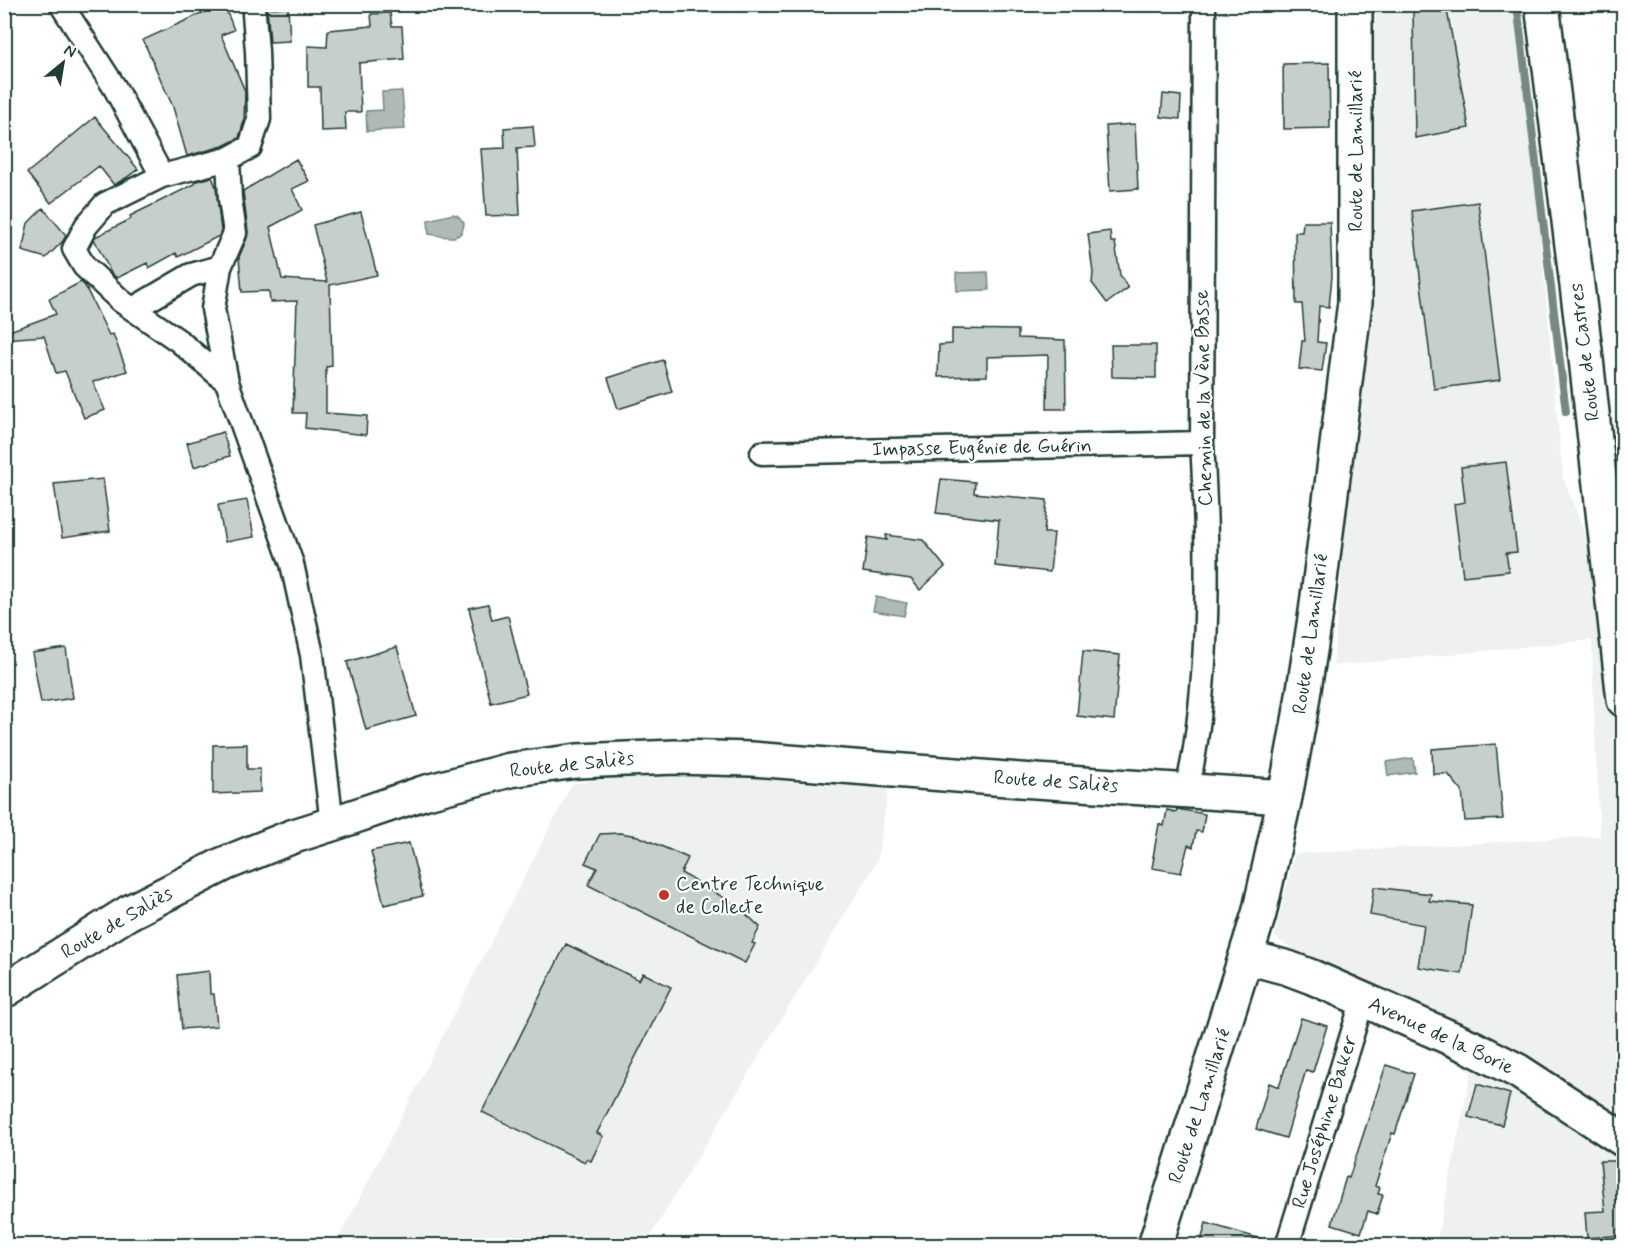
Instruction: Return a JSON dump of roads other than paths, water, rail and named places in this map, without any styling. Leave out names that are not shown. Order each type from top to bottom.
[{"type":"main road","name":"Route de Lamillarié","points":[[1155,1245],[1259,914],[1297,734],[1316,612],[1355,302],[1355,4]]},
{"type":"main road","name":"Route de Castres","points":[[1542,4],[1585,350],[1623,700]]},
{"type":"main road","name":"Route de Saliès","points":[[4,991],[128,913],[224,864],[291,837],[433,790],[510,770],[577,760],[675,757],[752,759],[1020,780],[1285,797]]},
{"type":"main road","name":"Avenue de la Borie","points":[[1247,957],[1288,968],[1471,1047],[1518,1071],[1623,1140]]},
{"type":"street","points":[[61,4],[114,88],[162,176]]},
{"type":"street","name":"Chemin de la Vène Basse","points":[[1187,791],[1199,721],[1204,643],[1206,504],[1202,443],[1204,4]]},
{"type":"street","points":[[227,382],[179,341],[122,301],[84,266],[74,249],[87,226],[105,204],[162,176],[228,159],[250,147],[259,119],[254,14]]},
{"type":"street","points":[[228,159],[235,233],[220,267],[213,309],[227,382],[292,564],[312,655],[332,824]]},
{"type":"street","points":[[133,309],[191,275],[220,267]]},
{"type":"street","name":"Impasse Eugénie de Guérin","points":[[762,453],[1202,443]]},
{"type":"street","name":"Rue Joséphine Baker","points":[[1287,1245],[1363,999]]},
{"type":"waterway","points":[[1517,4],[1566,412]]},
{"type":"place","name":"Centre Technique de Collecte","points":[[664,895]]}]
